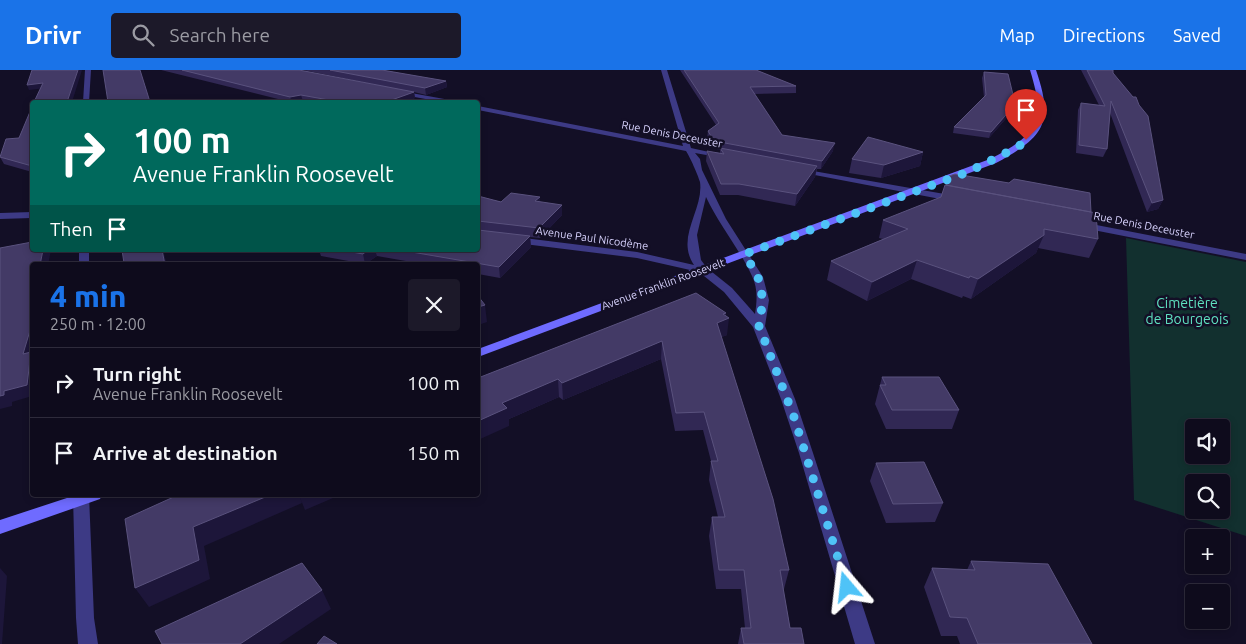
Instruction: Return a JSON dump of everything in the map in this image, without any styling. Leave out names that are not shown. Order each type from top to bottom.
[{"type":"main road","name":"Avenue Franklin Roosevelt","points":[[480,352],[916,192],[992,161],[1018,147],[1040,122],[1042,112],[1033,70]]},
{"type":"main road","points":[[0,527],[85,497]]},
{"type":"street","points":[[86,100],[88,70]]},
{"type":"street","points":[[664,70],[688,149],[696,159],[721,218],[758,277],[763,300],[759,326]]},
{"type":"street","points":[[392,91],[439,100]]},
{"type":"street","name":"Rue Denis Deceuster","points":[[480,108],[732,158]]},
{"type":"street","points":[[787,168],[970,202]]},
{"type":"street","points":[[704,180],[702,199],[692,235],[696,260],[703,270],[728,290],[759,326],[788,399],[865,644]]},
{"type":"street","points":[[0,216],[30,216]]},
{"type":"street","name":"Rue Denis Deceuster","points":[[1066,222],[1246,257]]},
{"type":"street","name":"Avenue Paul Nicodème","points":[[506,239],[637,255],[703,270]]},
{"type":"street","points":[[85,497],[85,618],[88,644]]},
{"type":"green space","name":"Cimetière de Bourgeois","points":[[1126,238],[1246,262],[1246,536],[1230,531],[1230,529],[1224,529],[1193,519],[1230,519],[1230,474],[1185,474],[1185,516],[1134,500]]},
{"type":"building","points":[[32,70],[78,70],[68,100],[35,100],[43,83],[27,85]]},
{"type":"building","points":[[103,70],[140,70],[149,100],[108,100]]},
{"type":"building","points":[[182,70],[299,70],[414,92],[392,100],[329,100],[301,95],[290,97]]},
{"type":"building","points":[[330,70],[382,70],[446,81],[425,88]]},
{"type":"building","points":[[684,70],[756,70],[796,86],[750,87],[782,135],[835,143],[822,161],[714,141],[708,131],[719,123]]},
{"type":"building","points":[[1087,70],[1113,70],[1113,73],[1133,97],[1136,97],[1139,105],[1148,116],[1163,200],[1152,203],[1111,101],[1107,149],[1079,145],[1081,103],[1105,106]]},
{"type":"building","points":[[984,72],[1008,74],[1014,99],[1008,107],[1012,108],[991,132],[954,127],[986,95]]},
{"type":"building","points":[[30,112],[30,165],[0,157],[6,139],[19,138]]},
{"type":"building","points":[[868,137],[923,152],[884,165],[852,159]]},
{"type":"building","points":[[720,148],[817,166],[797,194],[739,184],[721,184],[707,151],[724,154]]},
{"type":"building","points":[[955,174],[1009,183],[1014,179],[1090,193],[1091,212],[946,185],[949,176]]},
{"type":"building","points":[[945,185],[1096,213],[1098,239],[1044,229],[1044,235],[978,279],[970,276],[969,278],[917,260],[872,282],[831,261],[908,229],[883,220],[941,197]]},
{"type":"building","points":[[511,193],[540,197],[535,201],[562,205],[539,228],[480,221],[480,197],[501,202]]},
{"type":"building","points":[[480,230],[530,236],[499,267],[480,264],[480,262],[412,252],[480,252]]},
{"type":"building","points":[[30,242],[30,252],[43,252],[41,262],[30,262],[30,331],[23,354],[30,352],[27,385],[4,391],[4,395],[0,396],[0,248]]},
{"type":"building","points":[[122,252],[162,252],[164,262],[124,262]]},
{"type":"building","points":[[696,293],[726,313],[723,314],[729,318],[717,323],[773,499],[789,570],[780,570],[790,628],[801,628],[804,644],[744,644],[741,628],[751,628],[744,570],[719,570],[712,517],[725,517],[711,461],[718,461],[704,412],[676,413],[662,341],[562,383],[558,379],[502,403],[507,408],[480,420],[480,377]]},
{"type":"building","points":[[480,299],[485,305],[480,306]]},
{"type":"building","points":[[882,377],[939,377],[959,410],[892,410],[880,385],[886,385]]},
{"type":"building","points":[[924,462],[943,503],[893,504],[876,463]]},
{"type":"building","points":[[174,497],[265,497],[193,527],[199,560],[135,588],[125,519]]},
{"type":"building","points":[[971,561],[1048,564],[1092,644],[978,644],[967,618],[950,617],[932,568],[975,570]]},
{"type":"building","points":[[302,563],[322,590],[240,644],[162,644],[155,631]]},
{"type":"building","points":[[324,636],[337,644],[317,644]]},
{"type":"route","points":[[847,587],[788,399],[759,326],[763,300],[758,277],[745,254],[968,172],[1018,147],[1026,140]]}]
